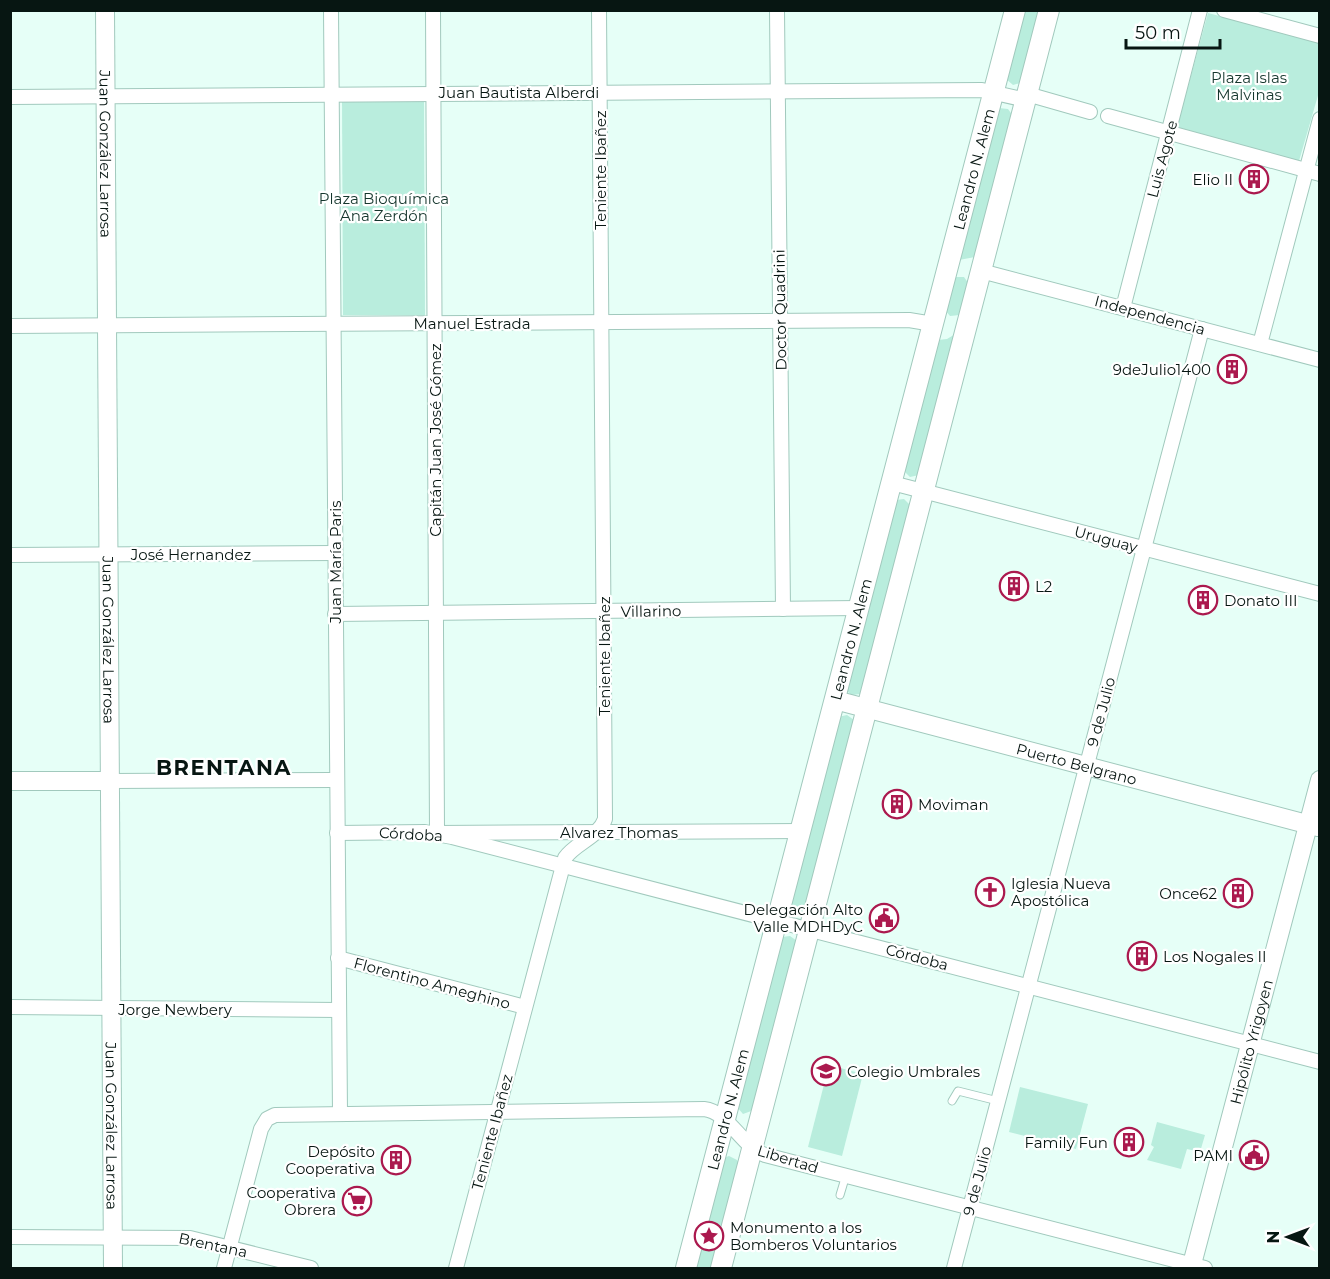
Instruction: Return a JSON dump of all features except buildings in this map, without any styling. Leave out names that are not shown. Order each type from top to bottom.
[{"type":"main road","name":"Leandro N. Alem","points":[[686,1269],[1015,10]]},
{"type":"main road","points":[[721,1269],[1049,10]]},
{"type":"main road","points":[[944,280],[952,270],[965,269],[979,280]]},
{"type":"main road","points":[[933,324],[949,327],[970,314]]},
{"type":"street","name":"Juan González Larrosa","points":[[105,10],[113,1269]]},
{"type":"street","name":"Juan María Paris","points":[[331,10],[340,1113]]},
{"type":"street","name":"Capitán Juan José Gómez","points":[[433,10],[437,833]]},
{"type":"street","name":"Teniente Ibañez","points":[[456,1269],[563,865],[568,853],[602,827],[605,819],[599,10]]},
{"type":"street","name":"Doctor Quadrini","points":[[777,10],[783,609]]},
{"type":"street","name":"Luis Agote","points":[[1123,308],[1200,10]]},
{"type":"street","points":[[1224,10],[1320,36]]},
{"type":"street","name":"Juan Bautista Alberdi","points":[[10,97],[778,90],[993,92],[1090,112]]},
{"type":"street","points":[[1108,116],[1313,172]]},
{"type":"street","points":[[1260,344],[1313,172],[1320,119]]},
{"type":"street","name":"Independencia","points":[[979,280],[1123,308],[1320,360]]},
{"type":"street","name":"Manuel Estrada","points":[[10,326],[780,321],[909,321],[933,324]]},
{"type":"street","name":"9 de Julio","points":[[954,1269],[1202,329]]},
{"type":"street","name":"Uruguay","points":[[892,483],[1320,594]]},
{"type":"street","name":"José Hernandez","points":[[10,555],[335,553]]},
{"type":"street","name":"Villarino","points":[[335,614],[859,608]]},
{"type":"street","name":"Puerto Belgrano","points":[[835,700],[1314,825]]},
{"type":"street","points":[[10,782],[336,780]]},
{"type":"street","name":"Hipólito Yrigoyen","points":[[1196,1267],[1250,1044],[1314,825],[1320,780]]},
{"type":"street","name":"Alvarez Thomas","points":[[437,833],[801,831]]},
{"type":"street","name":"Córdoba","points":[[337,833],[437,833],[1320,1062]]},
{"type":"street","name":"Florentino Ameghino","points":[[338,958],[525,1007]]},
{"type":"street","name":"Jorge Newbery","points":[[10,1007],[339,1010]]},
{"type":"street","name":"Libertad","points":[[230,1247],[261,1129],[267,1119],[279,1114],[704,1109],[713,1111],[752,1148],[765,1155],[1196,1267]]},
{"type":"street","name":"Brentana","points":[[10,1237],[181,1237],[230,1247],[311,1269]]},
{"type":"street","points":[[224,1269],[230,1247]]},
{"type":"lane","points":[[952,1101],[957,1091],[998,1101]]},
{"type":"lane","points":[[840,1195],[846,1175]]},
{"type":"green space","points":[[1020,11],[1042,11],[1020,83],[1013,85],[1005,78]]},
{"type":"green space","name":"Plaza Islas Malvinas","points":[[1208,13],[1319,42],[1319,92],[1299,161],[1177,127]]},
{"type":"green space","name":"Plaza Bioquímica Ana Zerdón","points":[[342,99],[424,99],[425,315],[343,315]]},
{"type":"green space","points":[[999,108],[1008,109],[1013,116],[975,257],[959,260]]},
{"type":"green space","points":[[964,277],[969,284],[960,315],[950,316],[945,310],[953,279]]},
{"type":"green space","points":[[957,333],[919,475],[910,477],[903,470],[938,340],[947,339]]},
{"type":"green space","points":[[904,499],[912,507],[861,694],[851,695],[846,690],[896,500]]},
{"type":"green space","points":[[847,715],[854,720],[806,910],[796,913],[789,908],[838,717]]},
{"type":"green space","points":[[790,936],[797,941],[754,1110],[743,1114],[737,1107],[782,937]]},
{"type":"green space","points":[[829,1065],[863,1074],[842,1156],[808,1147]]},
{"type":"green space","points":[[1020,1087],[1088,1104],[1076,1149],[1009,1132]]},
{"type":"green space","points":[[1157,1122],[1205,1135],[1200,1152],[1187,1149],[1181,1169],[1147,1160],[1154,1147],[1151,1145]]},
{"type":"green space","points":[[729,1156],[737,1160],[739,1164],[713,1268],[692,1268],[723,1158]]},
{"type":"place","name":"Elio II","points":[[1254,179]]},
{"type":"place","name":"9deJulio1400","points":[[1232,369]]},
{"type":"place","name":"L2","points":[[1014,586]]},
{"type":"place","name":"Donato III","points":[[1203,600]]},
{"type":"place","name":"Moviman","points":[[897,804]]},
{"type":"place","name":"Iglesia Nueva Apostólica","points":[[990,892]]},
{"type":"place","name":"Once62","points":[[1238,893]]},
{"type":"place","name":"Delegación Alto Valle MDHDyC","points":[[884,918]]},
{"type":"place","name":"Los Nogales II","points":[[1142,956]]},
{"type":"place","name":"Colegio Umbrales","points":[[826,1071]]},
{"type":"place","name":"Family Fun","points":[[1129,1142]]},
{"type":"place","name":"PAMI","points":[[1254,1155]]},
{"type":"place","name":"Depósito Cooperativa","points":[[396,1160]]},
{"type":"place","name":"Cooperativa Obrera","points":[[357,1201]]},
{"type":"place","name":"Monumento a los Bomberos Voluntarios","points":[[709,1236]]},
{"type":"district","name":"BRENTANA","points":[[224,767]]}]
